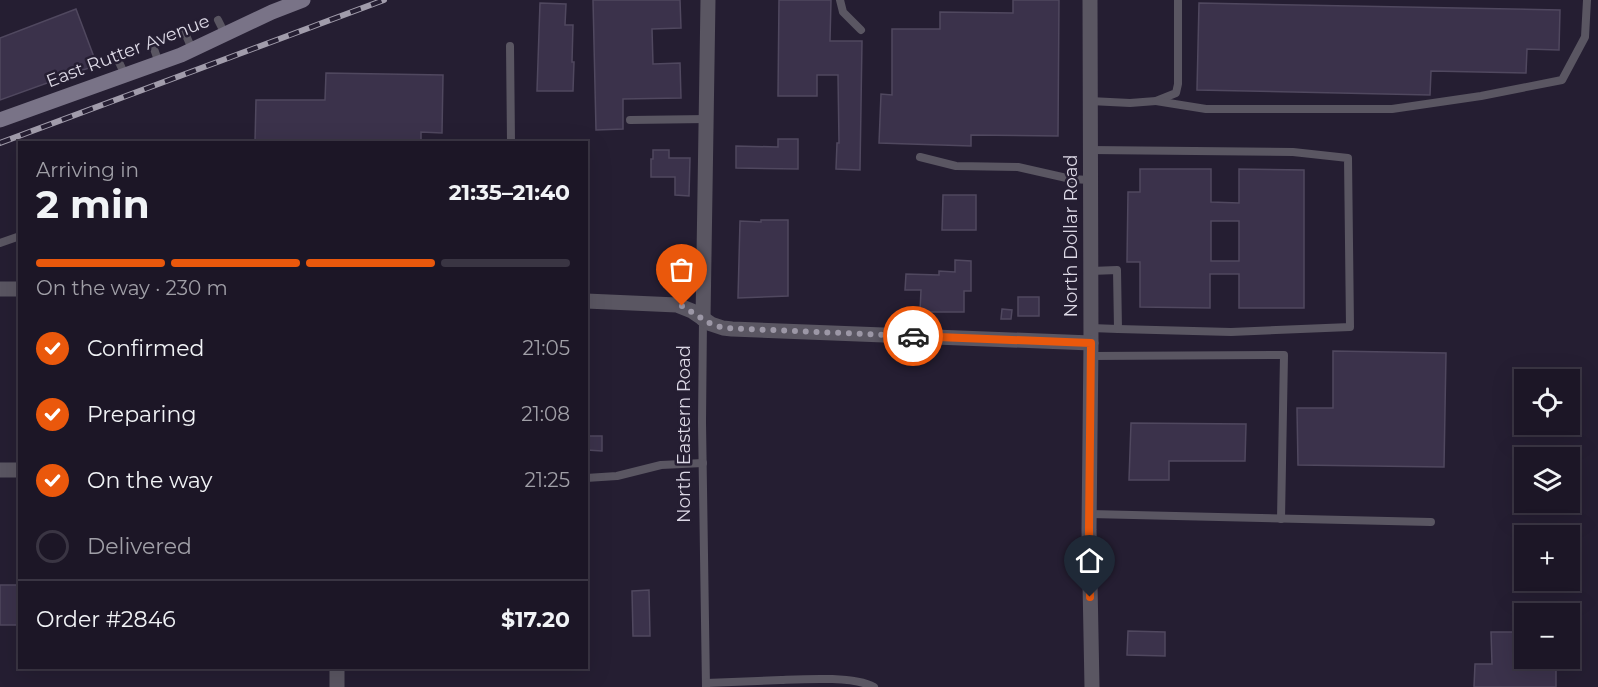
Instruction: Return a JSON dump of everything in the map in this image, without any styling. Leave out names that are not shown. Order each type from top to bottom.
[{"type":"street","name":"East Rutter Avenue","points":[[0,120],[181,55],[221,27],[303,0]]},
{"type":"street","name":"North Eastern Road","points":[[703,319],[708,0]]},
{"type":"street","name":"North Dollar Road","points":[[1090,0],[1092,687]]},
{"type":"street","points":[[0,289],[18,289]]},
{"type":"street","points":[[588,301],[677,305],[687,308],[716,326],[732,329],[1091,342]]},
{"type":"street","points":[[0,470],[18,470]]},
{"type":"street","points":[[337,669],[337,687]]},
{"type":"lane","points":[[840,0],[843,12],[861,30]]},
{"type":"lane","points":[[1156,101],[1176,93],[1178,84],[1178,0]]},
{"type":"lane","points":[[1090,101],[1130,103],[1156,101],[1206,110],[1392,109],[1481,96],[1562,80],[1585,37],[1587,0]]},
{"type":"lane","points":[[185,33],[192,49]]},
{"type":"lane","points":[[153,46],[159,63]]},
{"type":"lane","points":[[510,46],[511,141]]},
{"type":"lane","points":[[118,60],[125,75]]},
{"type":"lane","points":[[630,120],[707,119]]},
{"type":"lane","points":[[1090,150],[1293,152],[1348,158],[1350,327],[1231,332],[1118,329],[1091,342]]},
{"type":"lane","points":[[920,157],[956,166],[1018,167],[1071,179],[1090,180]]},
{"type":"lane","points":[[0,243],[18,237]]},
{"type":"lane","points":[[1091,271],[1117,270],[1118,329]]},
{"type":"lane","name":"North Eastern Road","points":[[703,319],[702,463],[706,685]]},
{"type":"lane","points":[[1091,342],[1284,355],[1281,519]]},
{"type":"lane","points":[[588,478],[617,476],[661,465],[702,463]]},
{"type":"lane","points":[[1090,514],[1431,522]]},
{"type":"lane","points":[[706,685],[819,679],[850,681],[874,687]]},
{"type":"building","points":[[593,0],[680,0],[681,28],[652,29],[653,64],[680,63],[681,98],[623,99],[623,129],[596,130]]},
{"type":"building","points":[[779,0],[831,0],[830,41],[862,41],[860,170],[836,169],[837,143],[839,143],[838,75],[817,75],[817,96],[778,96]]},
{"type":"building","points":[[1013,0],[1059,0],[1058,136],[971,135],[971,146],[879,143],[881,94],[892,95],[892,29],[940,29],[940,12],[1013,13]]},
{"type":"building","points":[[540,3],[566,4],[565,25],[573,25],[573,91],[537,91]]},
{"type":"building","points":[[1199,3],[1560,10],[1559,50],[1527,49],[1526,73],[1431,71],[1430,95],[1197,90]]},
{"type":"building","points":[[76,9],[97,65],[0,100],[0,38]]},
{"type":"building","points":[[326,73],[443,75],[442,133],[421,132],[421,141],[255,141],[256,100],[325,100]]},
{"type":"building","points":[[778,139],[798,139],[798,169],[736,168],[736,146],[778,147]]},
{"type":"building","points":[[653,150],[669,150],[669,158],[690,158],[689,196],[675,195],[675,177],[651,177]]},
{"type":"building","points":[[1140,169],[1211,169],[1211,202],[1239,203],[1239,169],[1304,170],[1304,308],[1239,308],[1239,274],[1210,274],[1210,308],[1140,307],[1140,262],[1127,262],[1128,192],[1140,192]],"holes":[[[1211,221],[1239,221],[1239,261],[1211,261]]]},
{"type":"building","points":[[943,195],[976,195],[976,230],[942,230]]},
{"type":"building","points":[[761,220],[788,220],[788,296],[738,298],[740,221],[761,222]]},
{"type":"building","points":[[955,260],[971,261],[971,291],[964,291],[964,312],[920,312],[921,290],[905,290],[906,274],[939,275],[939,271],[955,272]]},
{"type":"building","points":[[1018,297],[1039,297],[1039,316],[1018,316]]},
{"type":"building","points":[[1002,309],[1012,310],[1011,319],[1001,319]]},
{"type":"building","points":[[1333,351],[1446,353],[1444,467],[1298,465],[1297,408],[1333,408]]},
{"type":"building","points":[[1131,423],[1246,424],[1245,461],[1169,461],[1169,480],[1129,480]]},
{"type":"building","points":[[588,436],[602,436],[602,451],[588,450]]},
{"type":"building","points":[[0,585],[18,585],[18,625],[0,625]]},
{"type":"building","points":[[649,590],[650,636],[633,636],[632,591]]},
{"type":"building","points":[[1128,631],[1165,632],[1165,656],[1127,655]]},
{"type":"building","points":[[1491,632],[1514,632],[1514,669],[1556,669],[1556,687],[1474,687],[1475,664],[1492,664]]},
{"type":"railway","points":[[0,143],[384,0]]},
{"type":"way so far","points":[[682,306],[711,324],[723,328],[913,336]]},
{"type":"route","points":[[913,336],[1091,343],[1090,597]]}]
